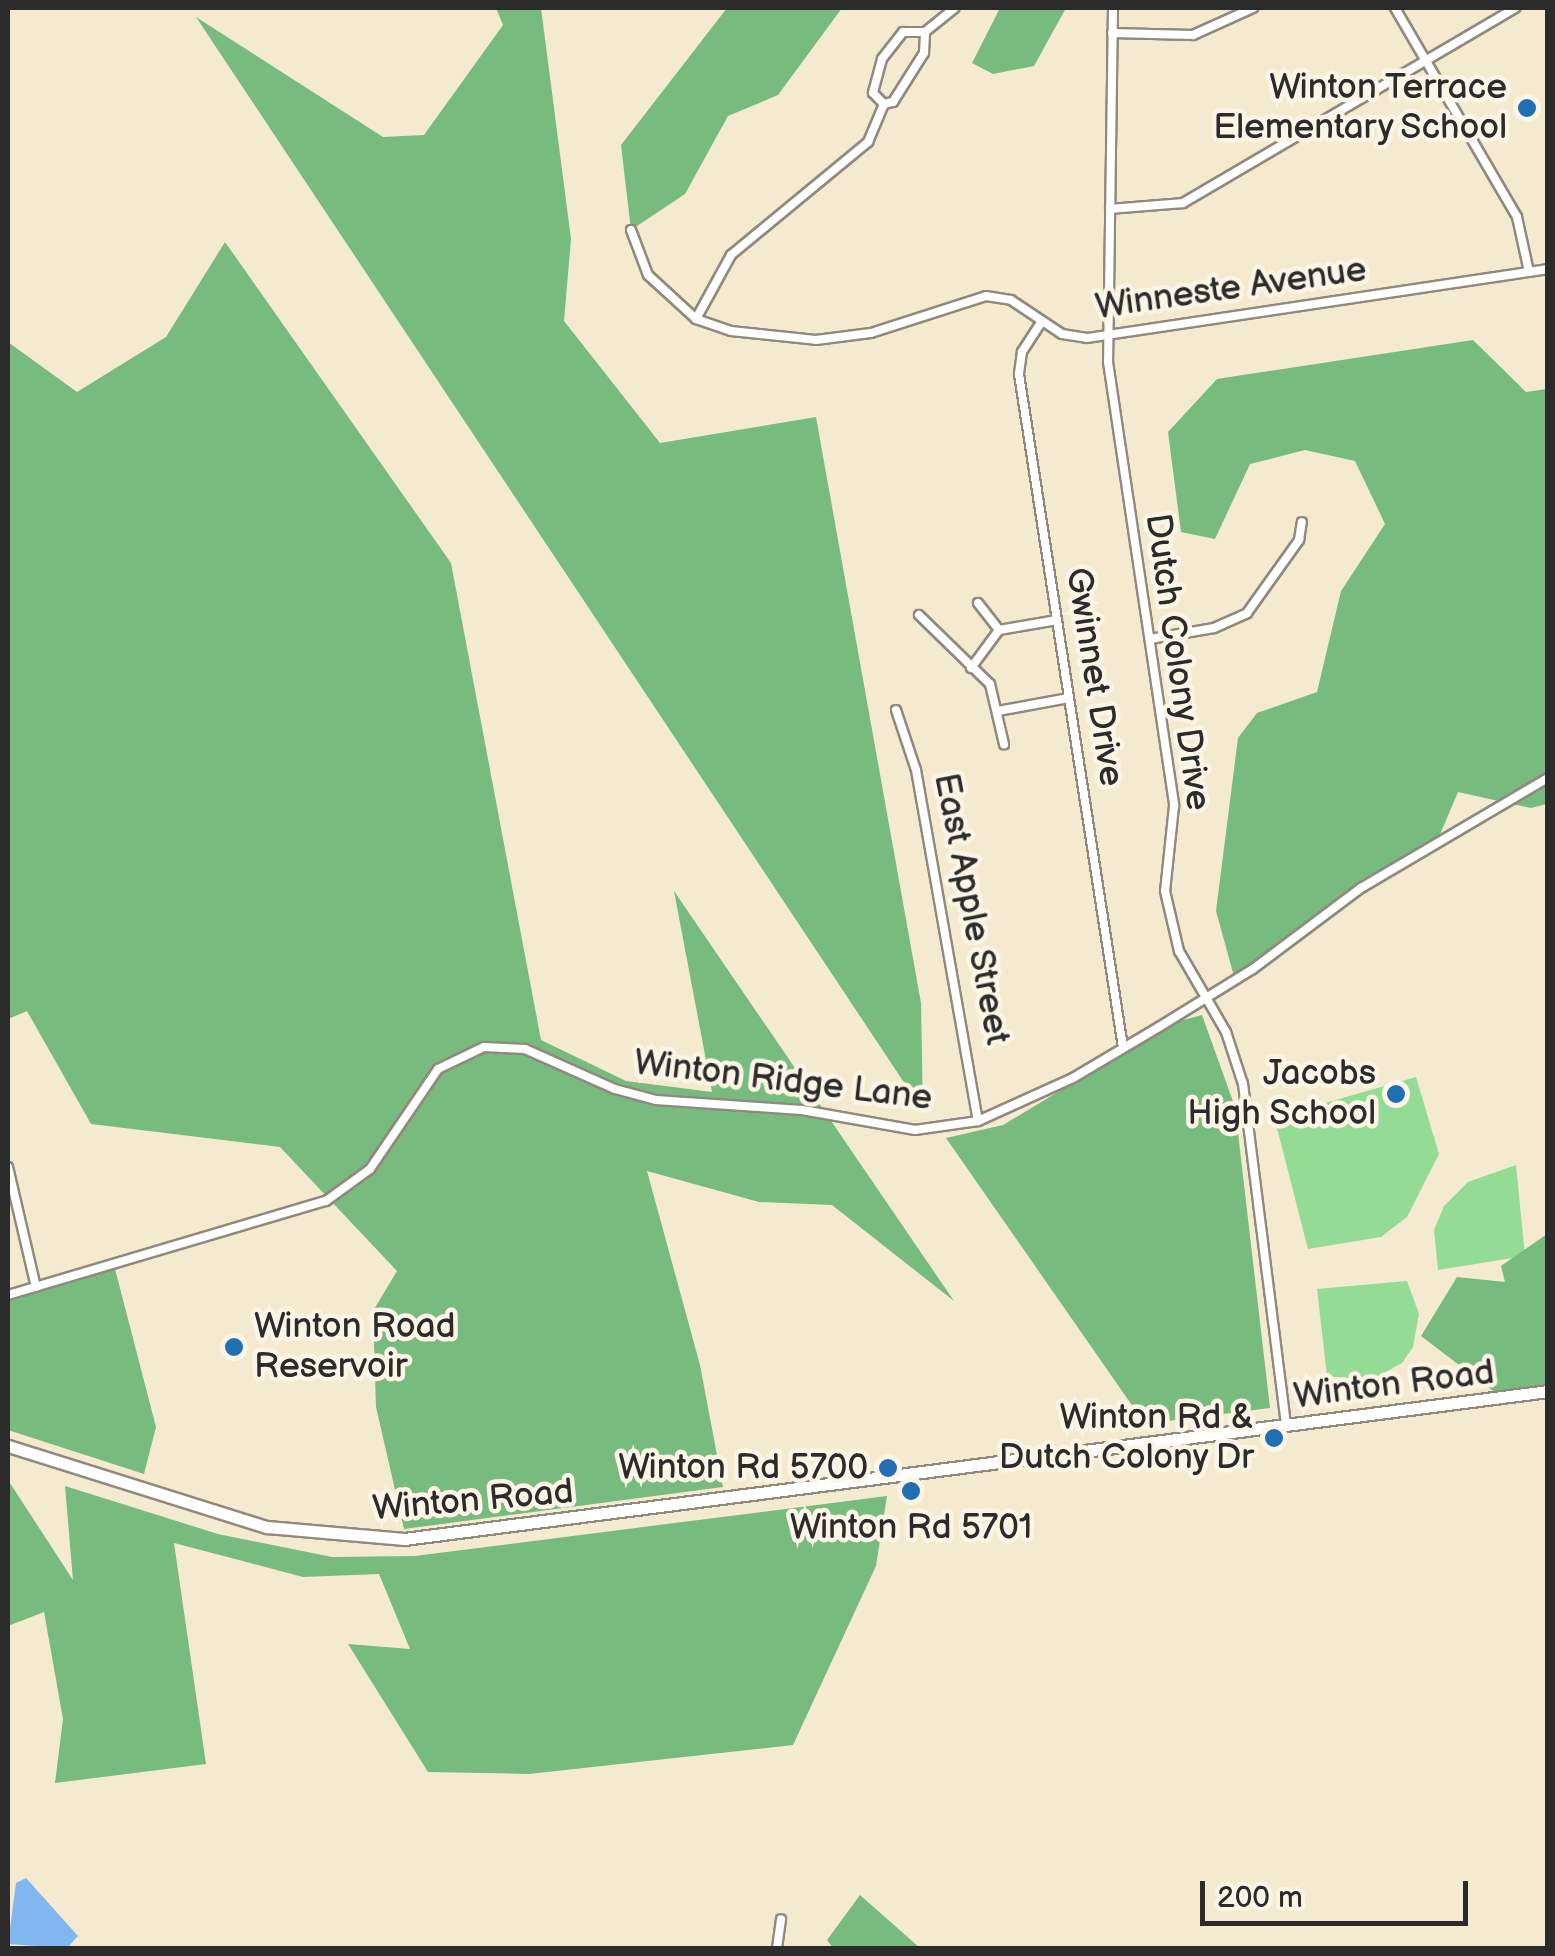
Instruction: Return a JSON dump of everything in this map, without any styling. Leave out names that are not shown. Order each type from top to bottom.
[{"type":"main road","name":"Winton Road","points":[[8,1446],[267,1527],[404,1539],[1548,1391]]},
{"type":"street","points":[[884,104],[872,93],[882,59],[903,32],[925,32],[956,8]]},
{"type":"street","name":"Dutch Colony Drive","points":[[1113,8],[1108,336],[1174,806],[1168,912],[1179,951],[1206,997],[1243,1084],[1286,1425]]},
{"type":"street","points":[[1112,32],[1193,35],[1253,8]]},
{"type":"street","points":[[1395,8],[1517,217],[1529,272]]},
{"type":"street","points":[[1110,208],[1183,203],[1514,8]]},
{"type":"street","points":[[884,104],[893,102],[924,53],[925,32]]},
{"type":"street","points":[[696,318],[731,255],[860,152],[884,104]]},
{"type":"street","name":"Winneste Avenue","points":[[631,230],[648,275],[696,318],[731,331],[828,340],[986,296],[1011,300],[1070,336],[1108,336],[1548,269]]},
{"type":"street","name":"Gwinnet Drive","points":[[1042,322],[1019,367],[1123,1047]]},
{"type":"street","points":[[1150,639],[1214,628],[1247,613],[1299,540],[1302,522]]},
{"type":"street","points":[[978,604],[999,630]]},
{"type":"street","points":[[919,616],[990,684],[1004,744]]},
{"type":"street","points":[[971,668],[999,630],[1057,620]]},
{"type":"street","points":[[998,711],[1069,698]]},
{"type":"street","name":"East Apple Street","points":[[896,710],[916,770],[978,1121]]},
{"type":"street","name":"Winton Ridge Lane","points":[[8,1296],[326,1200],[370,1168],[438,1070],[484,1046],[525,1048],[615,1090],[656,1100],[789,1108],[915,1130],[978,1121],[1073,1078],[1206,997],[1360,888],[1548,778]]},
{"type":"street","points":[[8,1167],[36,1287]]},
{"type":"street","points":[[777,1948],[780,1920]]},
{"type":"green space","points":[[496,8],[541,8],[571,239],[564,321],[660,443],[816,417],[921,1003],[923,1111],[196,17],[383,137],[424,135],[503,25]]},
{"type":"green space","points":[[727,8],[842,8],[778,95],[728,116],[685,194],[631,230],[621,145]]},
{"type":"green space","points":[[1000,8],[1066,8],[1034,66],[993,74],[972,63]]},
{"type":"green space","points":[[225,242],[451,563],[541,1040],[626,1081],[712,1092],[674,891],[954,1301],[832,1205],[759,1202],[647,1171],[700,1365],[723,1487],[404,1529],[376,1407],[373,1311],[397,1271],[280,1147],[91,1124],[27,1011],[8,1019],[8,342],[77,392],[166,337]]},
{"type":"green space","points":[[1473,340],[1526,392],[1547,389],[1547,804],[1531,808],[1458,792],[1436,844],[1361,888],[1235,980],[1216,911],[1238,738],[1257,713],[1317,692],[1341,591],[1385,524],[1355,461],[1305,450],[1250,464],[1215,539],[1181,532],[1168,432],[1217,379]]},
{"type":"green space","points":[[1202,1015],[1235,1107],[1270,1408],[1145,1424],[946,1138],[1003,1125],[1172,1023]]},
{"type":"green space","points":[[1416,1077],[1439,1154],[1407,1217],[1381,1237],[1308,1249],[1276,1124],[1283,1115]]},
{"type":"green space","points":[[1516,1165],[1525,1256],[1438,1270],[1434,1230],[1444,1206],[1468,1182]]},
{"type":"green space","points":[[1547,1234],[1547,1391],[1505,1400],[1421,1336],[1457,1277],[1505,1282],[1501,1266]]},
{"type":"green space","points":[[114,1265],[156,1427],[144,1474],[8,1430],[8,1295]]},
{"type":"green space","points":[[1407,1281],[1419,1314],[1413,1347],[1402,1363],[1371,1380],[1327,1376],[1317,1289]]},
{"type":"green space","points":[[8,1480],[73,1580],[65,1486],[218,1534],[332,1557],[415,1556],[887,1496],[876,1566],[793,1745],[529,1774],[428,1772],[348,1644],[410,1649],[379,1574],[303,1577],[174,1543],[206,1764],[55,1783],[63,1719],[44,1612],[8,1626]]},
{"type":"green space","points":[[860,1895],[920,1948],[833,1948],[827,1940]]},
{"type":"water","points":[[26,1878],[78,1936],[67,1948],[8,1944],[16,1883]]},
{"type":"place","name":"Winton Terrace Elementary School","points":[[1527,108]]},
{"type":"place","name":"Jacobs High School","points":[[1396,1094]]},
{"type":"place","name":"Winton Road Reservoir","points":[[234,1347]]},
{"type":"place","name":"Winton Rd & Dutch Colony Dr","points":[[1274,1438]]},
{"type":"place","name":"Winton Rd 5700","points":[[888,1468]]},
{"type":"place","name":"Winton Rd 5701","points":[[911,1491]]}]
